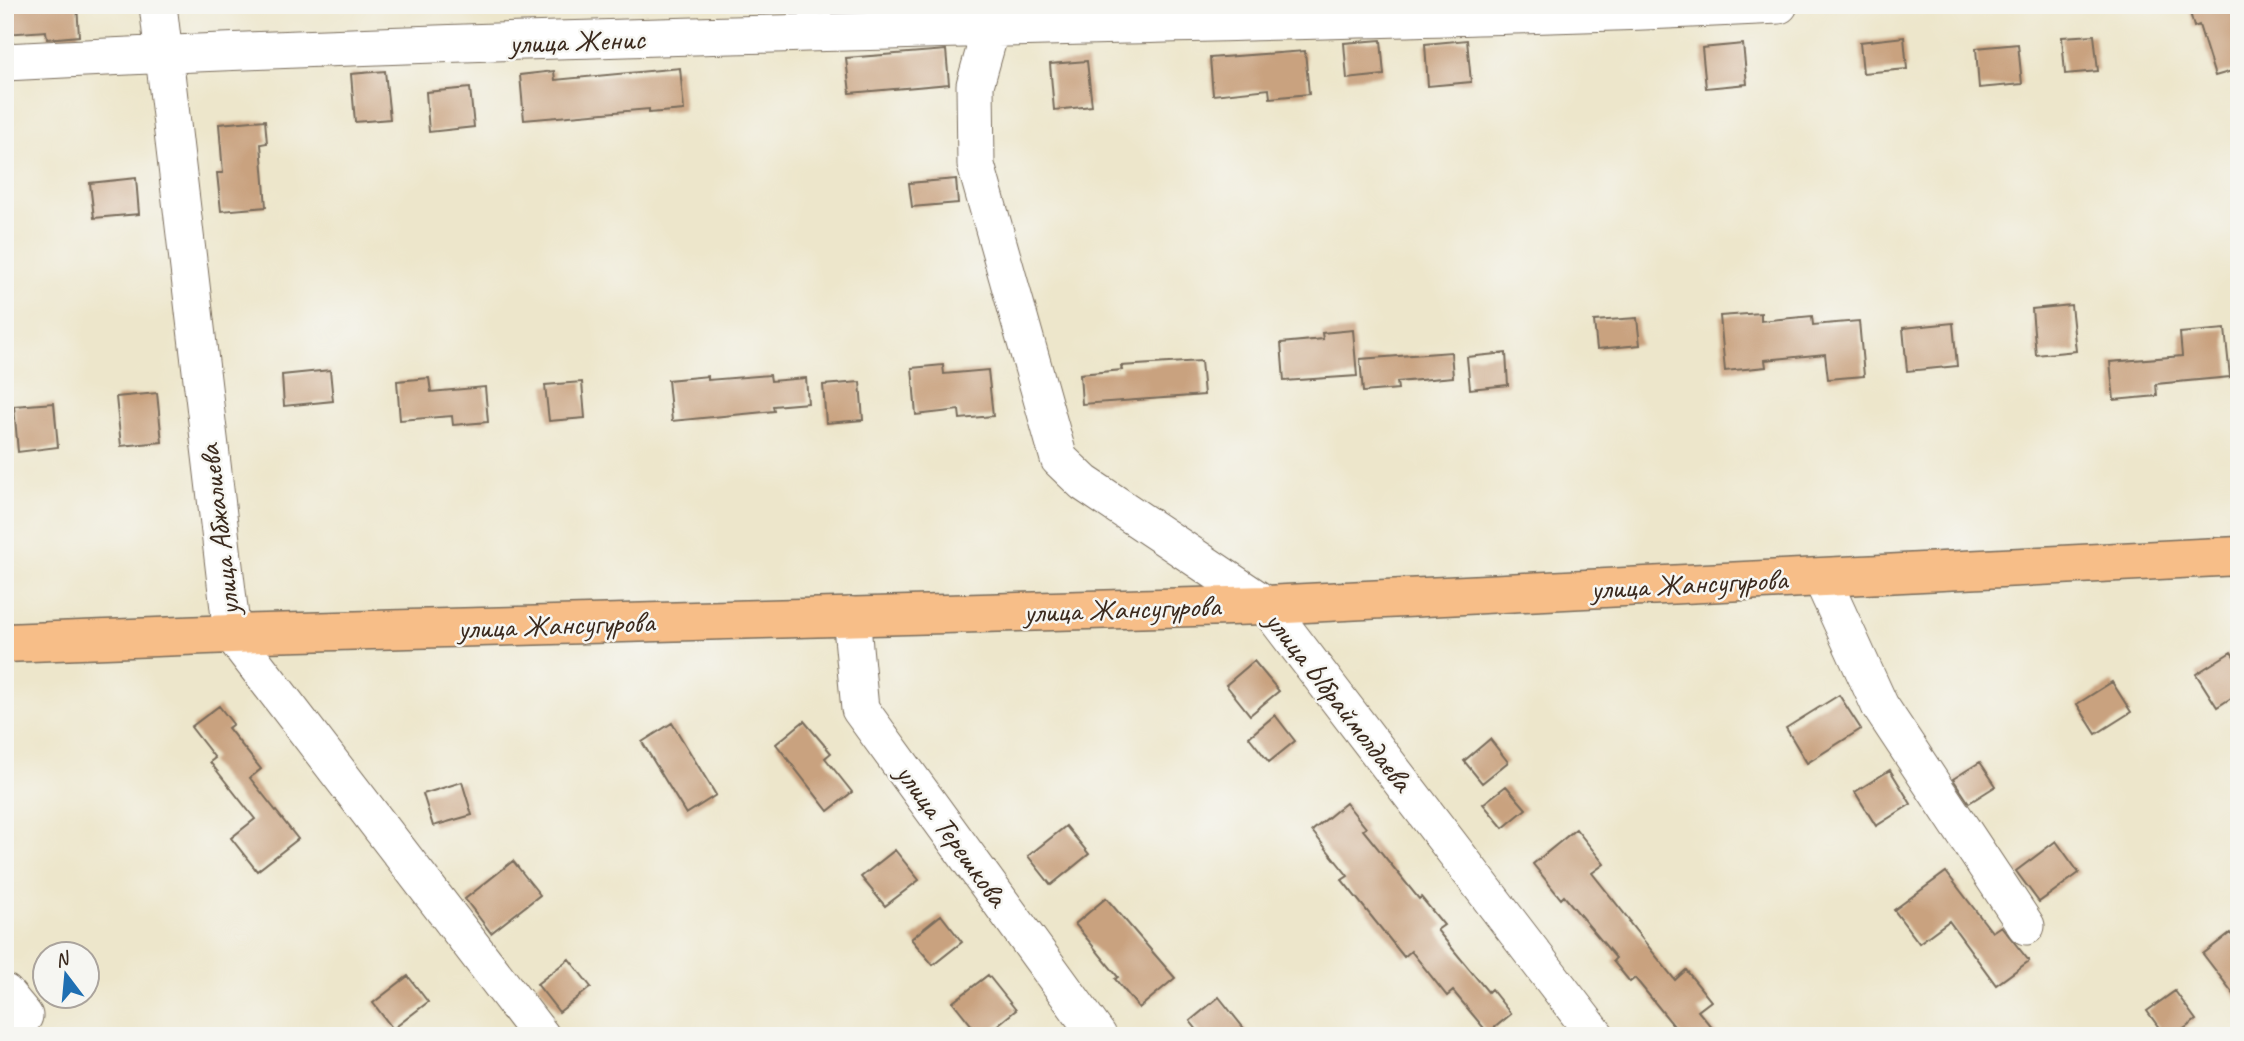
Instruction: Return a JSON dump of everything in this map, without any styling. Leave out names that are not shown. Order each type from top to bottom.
[{"type":"main road","name":"улица Жансугурова","points":[[5,643],[232,634],[1266,605],[2239,556]]},
{"type":"street","name":"улица Абжалиева","points":[[158,5],[232,634],[541,1036]]},
{"type":"street","name":"улица Женис","points":[[5,62],[990,17],[1652,11],[1779,5]]},
{"type":"street","name":"улица Ыбраймолдаева","points":[[990,17],[975,85],[976,164],[1059,459],[1084,483],[1266,605],[1596,1036]]},
{"type":"street","points":[[1821,577],[1880,706],[2026,926]]},
{"type":"street","name":"улица Терешкова","points":[[851,616],[860,709],[1098,1036]]},
{"type":"building","points":[[5,5],[77,5],[79,36],[47,39],[46,31],[5,34]]},
{"type":"building","points":[[2188,5],[2239,5],[2239,69],[2215,76],[2199,25],[2194,27]]},
{"type":"building","points":[[2094,35],[2098,71],[2065,74],[2062,37]]},
{"type":"building","points":[[1904,37],[1907,69],[1863,73],[1860,42]]},
{"type":"building","points":[[1381,40],[1384,75],[1347,79],[1344,43]]},
{"type":"building","points":[[1467,40],[1471,82],[1428,86],[1425,44]]},
{"type":"building","points":[[1743,44],[1747,84],[1706,88],[1702,48]]},
{"type":"building","points":[[2018,44],[2022,84],[1979,88],[1976,48]]},
{"type":"building","points":[[946,50],[949,84],[850,93],[846,58]]},
{"type":"building","points":[[1305,51],[1309,94],[1270,98],[1269,89],[1213,95],[1210,58]]},
{"type":"building","points":[[1087,61],[1092,106],[1054,110],[1050,64]]},
{"type":"building","points":[[680,68],[684,110],[649,113],[649,109],[524,120],[520,75],[554,71],[555,80]]},
{"type":"building","points":[[385,71],[390,119],[355,122],[351,74]]},
{"type":"building","points":[[470,88],[474,127],[429,132],[426,92]]},
{"type":"building","points":[[265,120],[267,143],[261,144],[266,207],[221,211],[217,173],[223,173],[219,124]]},
{"type":"building","points":[[136,178],[139,214],[94,218],[90,183]]},
{"type":"building","points":[[956,179],[958,203],[912,207],[909,183]]},
{"type":"building","points":[[2071,305],[2076,351],[2036,355],[2032,309]]},
{"type":"building","points":[[1761,313],[1761,321],[1812,316],[1813,325],[1859,321],[1864,376],[1828,379],[1825,354],[1765,360],[1766,367],[1725,371],[1720,316]]},
{"type":"building","points":[[1637,318],[1640,345],[1597,349],[1594,321]]},
{"type":"building","points":[[1953,323],[1957,366],[1907,371],[1903,328]]},
{"type":"building","points":[[2225,329],[2230,377],[2156,384],[2157,396],[2114,400],[2110,362],[2182,356],[2180,333]]},
{"type":"building","points":[[1353,330],[1357,376],[1284,381],[1281,343],[1323,339],[1322,333]]},
{"type":"building","points":[[1451,352],[1453,377],[1397,382],[1398,389],[1363,392],[1360,359]]},
{"type":"building","points":[[1506,353],[1508,385],[1470,389],[1467,357]]},
{"type":"building","points":[[1201,361],[1204,395],[1082,404],[1080,374],[1122,370],[1121,366]]},
{"type":"building","points":[[943,365],[944,374],[988,370],[993,416],[960,419],[959,410],[916,415],[912,368]]},
{"type":"building","points":[[330,370],[333,401],[284,406],[282,375]]},
{"type":"building","points":[[770,375],[771,381],[806,378],[808,403],[773,406],[774,411],[672,421],[668,380]]},
{"type":"building","points":[[429,378],[431,392],[485,387],[488,422],[453,425],[452,416],[400,420],[397,381]]},
{"type":"building","points":[[582,382],[585,418],[549,421],[545,385]]},
{"type":"building","points":[[860,382],[863,420],[826,423],[823,385]]},
{"type":"building","points":[[157,393],[162,442],[121,446],[116,397]]},
{"type":"building","points":[[54,403],[58,447],[18,452],[14,406]]},
{"type":"building","points":[[2231,652],[2239,664],[2239,693],[2217,707],[2196,674]]},
{"type":"building","points":[[1254,661],[1279,691],[1250,715],[1226,685]]},
{"type":"building","points":[[2112,682],[2131,712],[2096,734],[2077,704]]},
{"type":"building","points":[[1839,695],[1861,729],[1807,763],[1786,728]]},
{"type":"building","points":[[219,706],[233,724],[228,728],[261,769],[250,778],[298,839],[257,871],[231,838],[255,819],[210,762],[215,758],[191,727]]},
{"type":"building","points":[[1275,715],[1295,741],[1269,762],[1249,737]]},
{"type":"building","points":[[804,721],[831,753],[825,758],[852,792],[828,811],[776,744]]},
{"type":"building","points":[[672,723],[716,795],[686,814],[642,742]]},
{"type":"building","points":[[1490,739],[1508,762],[1482,783],[1464,761]]},
{"type":"building","points":[[1980,762],[1996,786],[1969,803],[1953,779]]},
{"type":"building","points":[[1890,770],[1911,804],[1876,826],[1855,792]]},
{"type":"building","points":[[462,782],[472,815],[433,826],[423,794]]},
{"type":"building","points":[[1506,786],[1526,809],[1503,828],[1483,804]]},
{"type":"building","points":[[1346,803],[1366,828],[1363,830],[1419,899],[1421,897],[1444,925],[1437,930],[1488,992],[1491,989],[1511,1014],[1488,1033],[1453,991],[1447,996],[1411,951],[1404,957],[1342,880],[1348,876],[1312,831]]},
{"type":"building","points":[[1066,826],[1089,854],[1051,885],[1028,856]]},
{"type":"building","points":[[1576,829],[1604,864],[1592,873],[1629,922],[1675,980],[1686,970],[1711,1001],[1698,1011],[1719,1036],[1682,1036],[1635,978],[1630,982],[1613,961],[1616,958],[1564,896],[1561,899],[1533,864]]},
{"type":"building","points":[[2056,841],[2079,873],[2039,902],[2016,871]]},
{"type":"building","points":[[895,850],[919,880],[885,906],[861,877]]},
{"type":"building","points":[[513,861],[540,895],[491,933],[465,899]]},
{"type":"building","points":[[1946,872],[1992,932],[2001,926],[2029,961],[1996,985],[1949,921],[1919,943],[1894,910]]},
{"type":"building","points":[[1106,898],[1175,978],[1139,1008],[1075,924]]},
{"type":"building","points":[[941,915],[962,942],[933,965],[911,939]]},
{"type":"building","points":[[2230,933],[2239,945],[2239,1001],[2203,954]]},
{"type":"building","points":[[569,959],[591,987],[559,1012],[537,984]]},
{"type":"building","points":[[988,975],[1016,1010],[984,1036],[980,1036],[953,1002]]},
{"type":"building","points":[[408,976],[428,1002],[393,1029],[373,1003]]},
{"type":"building","points":[[2175,991],[2196,1020],[2174,1036],[2165,1036],[2147,1011]]},
{"type":"building","points":[[1219,997],[1250,1036],[1202,1036],[1190,1021]]}]
